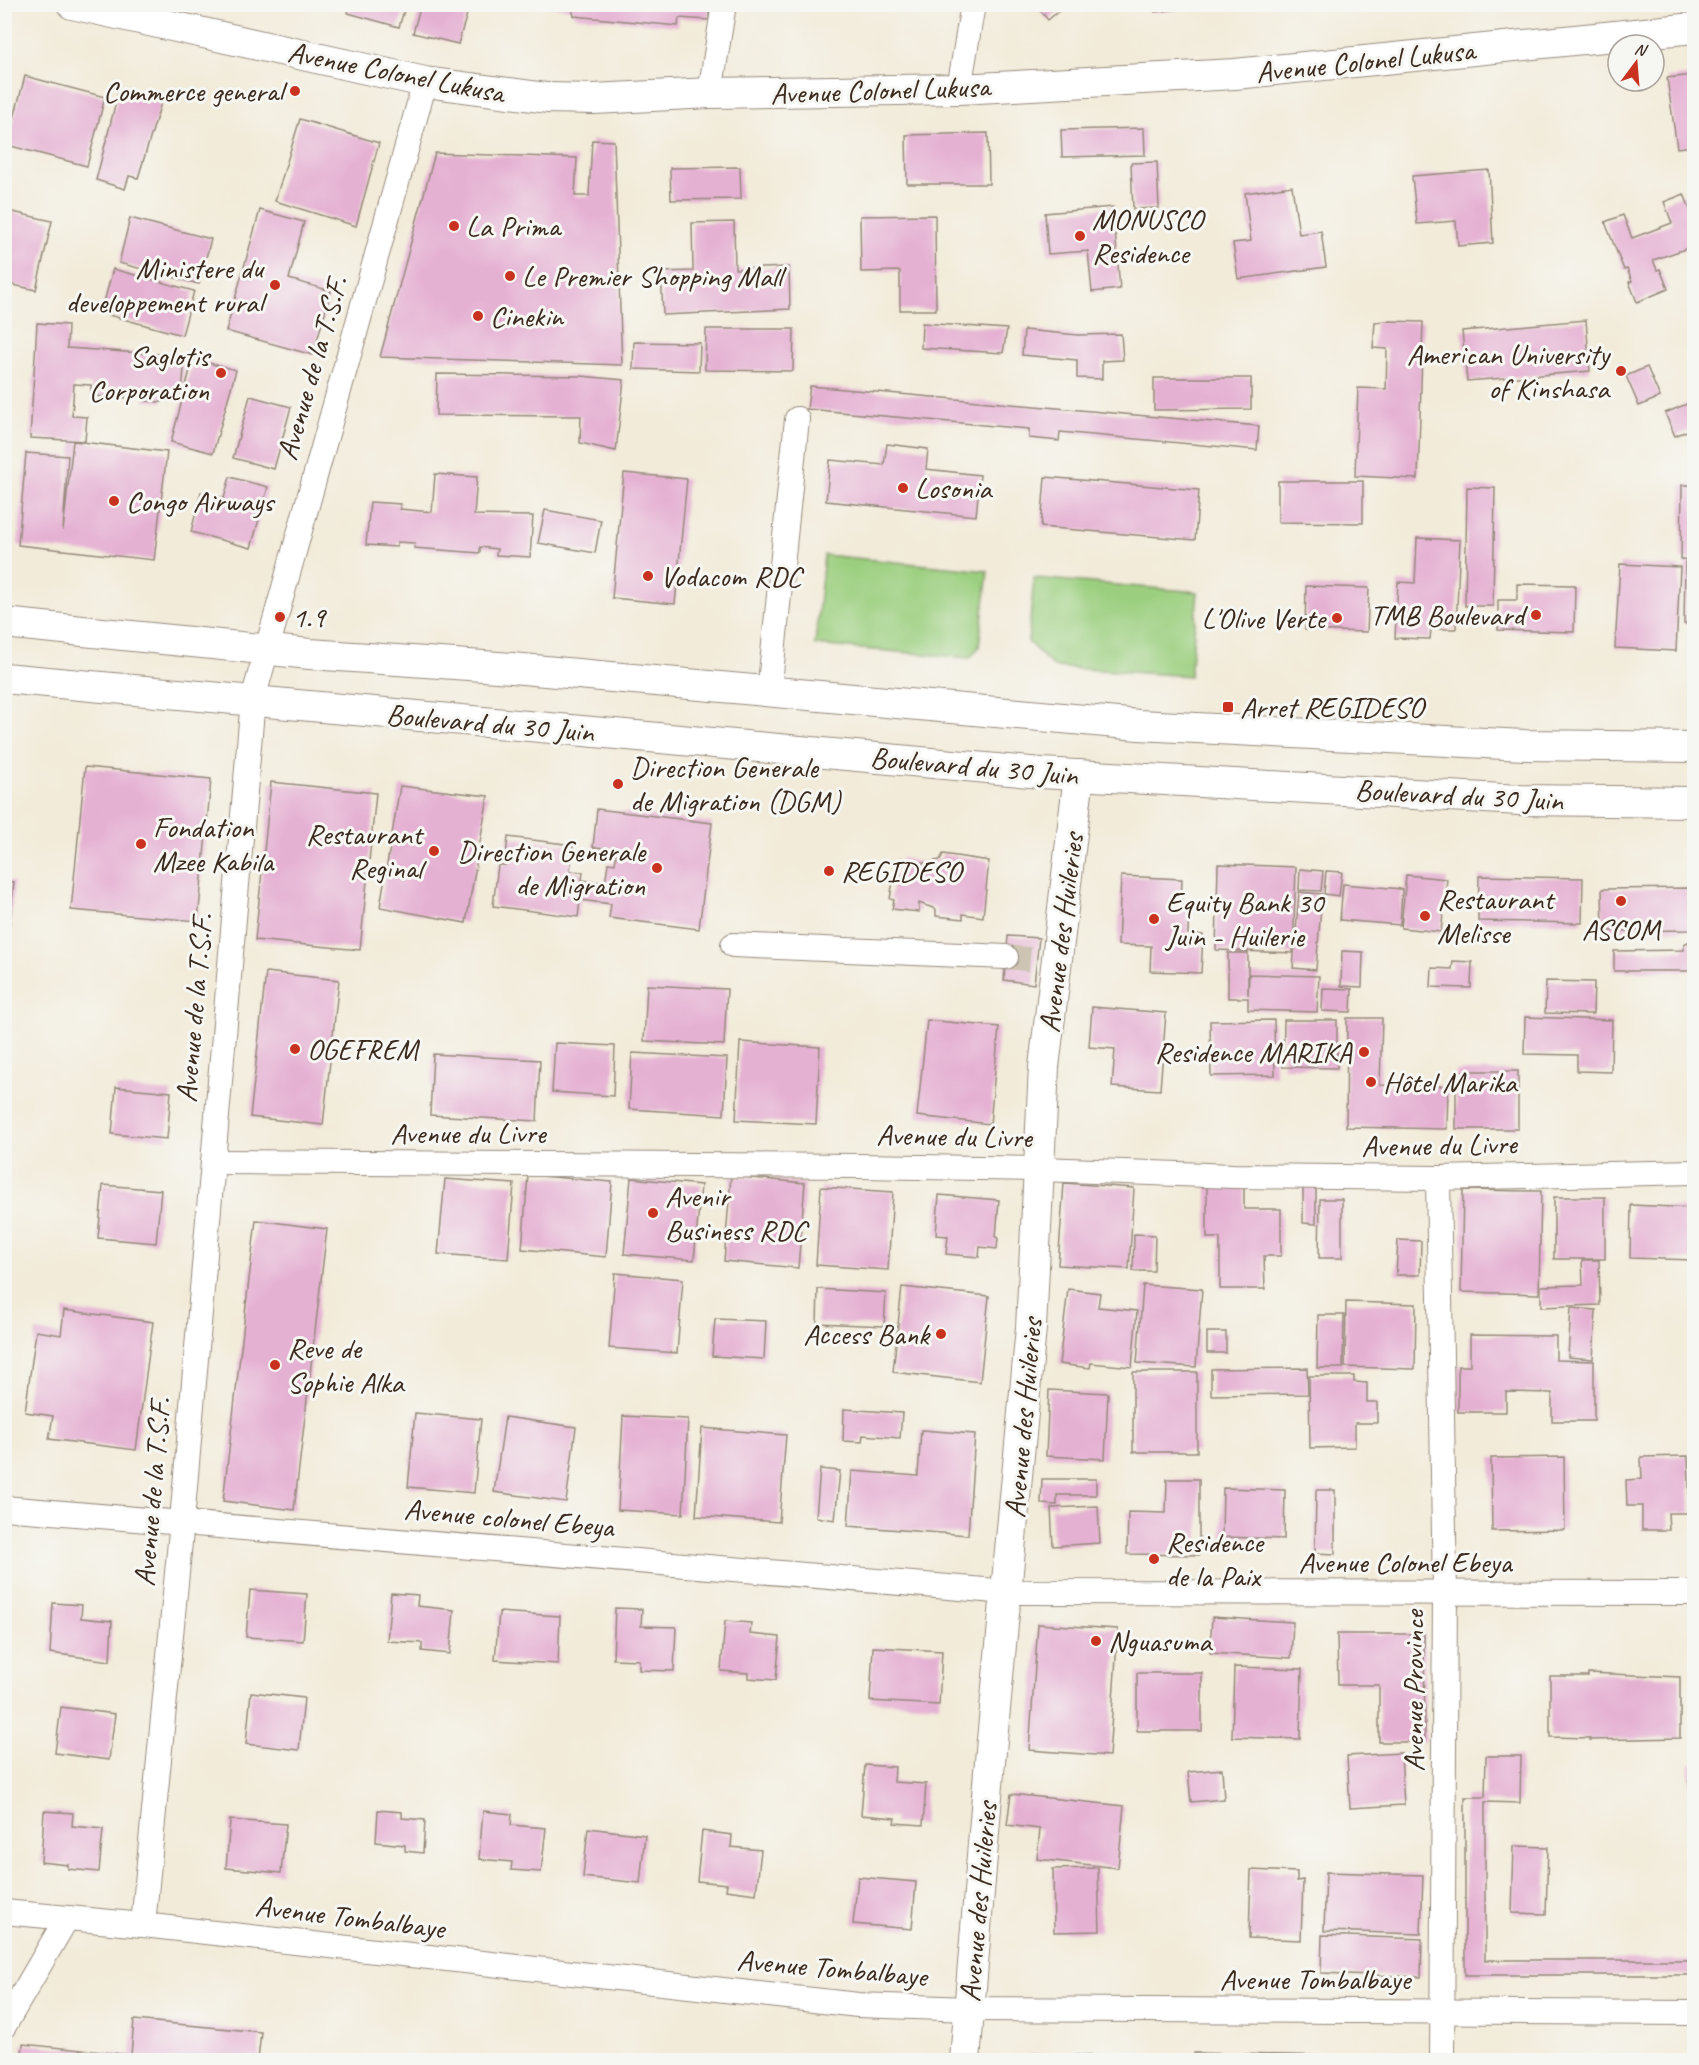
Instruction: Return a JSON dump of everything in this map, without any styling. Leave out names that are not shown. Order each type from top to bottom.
[{"type":"main road","name":"Avenue Colonel Lukusa","points":[[72,4],[148,12],[425,82],[547,98],[594,99],[710,93],[959,88],[1235,74],[1695,28]]},
{"type":"main road","name":"Boulevard du 30 Juin","points":[[4,623],[267,649],[512,668],[1139,725],[1524,745],[1695,747]]},
{"type":"main road","name":"Boulevard du 30 Juin","points":[[4,678],[253,699],[482,723],[1079,775],[1520,800],[1695,802]]},
{"type":"main road","name":"Avenue des Huileries","points":[[965,2061],[989,1772],[1008,1592],[1031,1328],[1040,1168],[1047,961],[1079,775]]},
{"type":"street","points":[[710,93],[724,4]]},
{"type":"street","points":[[959,88],[973,4]]},
{"type":"street","name":"Avenue de la T.S.F.","points":[[143,1925],[182,1521],[253,699],[425,82]]},
{"type":"street","points":[[769,693],[790,508],[797,419]]},
{"type":"street","points":[[733,945],[1006,957]]},
{"type":"street","name":"Avenue du Livre","points":[[213,1162],[1040,1168],[1234,1176],[1438,1178],[1695,1172]]},
{"type":"street","name":"Avenue Province","points":[[1438,1178],[1445,1594],[1442,2061]]},
{"type":"street","name":"Avenue colonel Ebeya","points":[[4,1508],[182,1521],[1008,1592]]},
{"type":"street","name":"Avenue Colonel Ebeya","points":[[1008,1592],[1695,1593]]},
{"type":"street","name":"Avenue Tombalbaye","points":[[4,1912],[143,1925],[858,2005],[969,2009],[1695,2013]]},
{"type":"street","points":[[4,2026],[67,1918]]},
{"type":"green space","points":[[824,555],[988,571],[979,647],[970,658],[815,645]]},
{"type":"green space","points":[[1034,578],[1198,592],[1190,676],[1054,667],[1028,642]]},
{"type":"building","points":[[350,4],[406,4],[399,27],[348,13]]},
{"type":"building","points":[[421,4],[470,4],[458,44],[413,33]]},
{"type":"building","points":[[531,4],[709,4],[709,20],[679,18],[678,26],[574,16],[572,9]]},
{"type":"building","points":[[1035,4],[1067,4],[1048,20]]},
{"type":"building","points":[[1154,4],[1204,4],[1204,6],[1155,12]]},
{"type":"building","points":[[1694,75],[1694,146],[1677,148],[1667,78]]},
{"type":"building","points":[[25,76],[105,97],[87,166],[7,145]]},
{"type":"building","points":[[119,90],[161,103],[138,178],[129,176],[125,189],[96,180]]},
{"type":"building","points":[[300,119],[379,143],[356,226],[275,201]]},
{"type":"building","points":[[1144,128],[1145,155],[1062,157],[1061,130]]},
{"type":"building","points":[[988,133],[989,184],[907,184],[906,135]]},
{"type":"building","name":"Le Premier Shopping Mall","points":[[592,140],[614,141],[622,365],[380,357],[435,153],[577,158],[575,196],[589,196]]},
{"type":"building","points":[[1157,162],[1159,208],[1133,209],[1131,163]]},
{"type":"building","points":[[740,167],[741,199],[671,200],[670,168]]},
{"type":"building","points":[[1489,170],[1493,243],[1458,246],[1456,221],[1417,224],[1412,176]]},
{"type":"building","points":[[1292,186],[1299,234],[1321,231],[1326,267],[1238,279],[1233,243],[1251,241],[1245,193]]},
{"type":"building","points":[[1684,194],[1694,219],[1694,246],[1653,260],[1657,270],[1660,269],[1668,289],[1637,302],[1629,282],[1632,281],[1627,269],[1624,270],[1605,222],[1623,215],[1632,238],[1672,223],[1664,202]]},
{"type":"building","points":[[1113,207],[1120,289],[1092,292],[1088,251],[1048,254],[1045,213]]},
{"type":"building","points":[[4,210],[52,221],[36,290],[4,283]]},
{"type":"building","name":"Ministere du developpement rural","points":[[260,210],[304,222],[289,279],[331,291],[313,355],[226,331]]},
{"type":"building","points":[[935,215],[936,310],[900,310],[900,271],[861,272],[860,216]]},
{"type":"building","points":[[130,218],[211,239],[199,284],[119,263]]},
{"type":"building","points":[[734,222],[735,269],[789,267],[790,309],[663,315],[661,272],[693,271],[692,223]]},
{"type":"building","points":[[113,269],[194,291],[182,335],[101,313]]},
{"type":"building","points":[[1586,320],[1590,371],[1467,381],[1462,331]]},
{"type":"building","points":[[1375,322],[1423,322],[1418,479],[1355,476],[1358,388],[1386,389],[1387,349],[1373,348]]},
{"type":"building","points":[[37,323],[68,325],[67,348],[185,356],[182,393],[163,392],[162,402],[144,401],[145,391],[126,390],[125,398],[91,396],[91,385],[74,384],[72,416],[87,417],[85,441],[30,438]]},
{"type":"building","points":[[922,323],[1007,329],[1003,353],[921,348]]},
{"type":"building","points":[[706,329],[794,329],[793,371],[705,370]]},
{"type":"building","points":[[1024,330],[1078,335],[1121,334],[1123,360],[1102,361],[1102,379],[1077,378],[1077,360],[1022,355]]},
{"type":"building","points":[[634,342],[700,343],[699,371],[633,369]]},
{"type":"building","points":[[193,359],[236,370],[213,453],[171,442]]},
{"type":"building","points":[[1647,367],[1660,397],[1639,406],[1626,376]]},
{"type":"building","points":[[437,374],[581,376],[624,380],[616,451],[580,443],[581,416],[436,415]]},
{"type":"building","points":[[1154,378],[1251,378],[1251,409],[1154,410]]},
{"type":"building","points":[[810,386],[1259,426],[1257,450],[1060,432],[1059,441],[1029,438],[1029,429],[807,409]]},
{"type":"building","points":[[250,396],[291,407],[274,469],[233,458]]},
{"type":"building","points":[[1694,401],[1694,428],[1675,436],[1665,413]]},
{"type":"building","name":"Congo Airways","points":[[73,441],[167,452],[154,560],[18,545],[26,453],[68,456],[63,531]]},
{"type":"building","name":"Losonia","points":[[887,444],[928,449],[926,469],[980,475],[976,516],[826,501],[830,460],[884,465]]},
{"type":"building","points":[[624,473],[687,479],[675,604],[612,598]]},
{"type":"building","points":[[435,474],[477,477],[474,515],[533,516],[530,557],[496,555],[497,549],[480,547],[480,553],[414,548],[415,543],[397,542],[397,547],[366,545],[370,502],[401,504],[400,509],[432,512]]},
{"type":"building","points":[[230,477],[268,487],[251,548],[191,532],[201,492],[224,498]]},
{"type":"building","points":[[1045,477],[1199,490],[1195,540],[1041,527]]},
{"type":"building","points":[[1278,481],[1363,481],[1363,523],[1278,522]]},
{"type":"building","points":[[1682,485],[1694,485],[1694,560],[1681,559]]},
{"type":"building","points":[[1467,487],[1495,488],[1493,606],[1465,606]]},
{"type":"building","points":[[545,510],[601,520],[595,553],[538,543]]},
{"type":"building","points":[[1417,538],[1460,540],[1456,629],[1431,629],[1430,639],[1395,638],[1398,582],[1415,583]]},
{"type":"building","points":[[1685,562],[1694,562],[1694,624],[1684,624]]},
{"type":"building","points":[[1620,564],[1680,567],[1676,651],[1615,648]]},
{"type":"building","name":"TMB Boulevard","points":[[1517,584],[1575,585],[1574,632],[1498,630],[1498,600],[1517,600]]},
{"type":"building","points":[[1306,586],[1369,588],[1367,632],[1305,630]]},
{"type":"building","name":"Fondation Mzee Kabila","points":[[85,767],[211,779],[198,921],[71,910]]},
{"type":"building","points":[[271,782],[376,793],[360,950],[255,940]]},
{"type":"building","name":"Restaurant Reginal","points":[[400,786],[488,796],[466,923],[380,907]]},
{"type":"building","name":"Direction Generale de Migration","points":[[597,809],[712,823],[699,929],[609,918],[611,904],[580,900],[578,917],[493,906],[498,865],[505,865],[508,837],[573,845],[570,871],[583,872],[582,880],[605,883],[608,863],[615,864],[617,849],[593,847]]},
{"type":"building","points":[[943,854],[989,861],[983,917],[963,914],[963,919],[936,916],[936,909],[919,903],[919,912],[892,909],[894,900],[890,899],[894,875],[900,876],[901,858],[923,863],[940,860]]},
{"type":"building","points":[[1218,864],[1296,867],[1293,953],[1216,950]]},
{"type":"building","points":[[1300,869],[1323,871],[1321,891],[1299,890]]},
{"type":"building","points":[[1326,871],[1342,872],[1339,896],[1324,894]]},
{"type":"building","points":[[1406,875],[1447,879],[1441,932],[1401,928]]},
{"type":"building","name":"Equity Bank 30 Juin - Huilerie","points":[[1121,876],[1182,879],[1181,905],[1189,905],[1188,934],[1203,935],[1201,973],[1150,971],[1151,946],[1118,945]]},
{"type":"building","points":[[1479,876],[1583,878],[1582,923],[1478,921]]},
{"type":"building","points":[[4,881],[14,882],[8,940],[4,940]]},
{"type":"building","points":[[1343,884],[1402,889],[1400,925],[1340,920]]},
{"type":"building","points":[[1694,888],[1694,930],[1603,931],[1602,889]]},
{"type":"building","points":[[1299,892],[1322,894],[1316,970],[1293,968]]},
{"type":"building","points":[[1008,936],[1039,938],[1034,984],[1004,980]]},
{"type":"building","points":[[1694,939],[1694,971],[1614,971],[1614,951],[1684,950],[1684,944]]},
{"type":"building","points":[[1342,951],[1363,952],[1362,987],[1341,986]]},
{"type":"building","points":[[1228,953],[1248,953],[1248,995],[1249,974],[1319,976],[1317,1012],[1248,1010],[1248,998],[1228,998]]},
{"type":"building","points":[[1453,961],[1472,962],[1471,988],[1431,987],[1432,968],[1452,969]]},
{"type":"building","name":"OGEFREM","points":[[266,972],[339,980],[323,1125],[250,1117]]},
{"type":"building","points":[[1546,981],[1594,982],[1593,1014],[1545,1013]]},
{"type":"building","points":[[647,985],[727,989],[724,1045],[644,1041]]},
{"type":"building","points":[[1323,988],[1352,989],[1351,1012],[1322,1011]]},
{"type":"building","points":[[1092,1007],[1166,1013],[1160,1090],[1112,1087],[1115,1049],[1089,1047]]},
{"type":"building","points":[[1525,1017],[1612,1020],[1611,1072],[1577,1071],[1577,1055],[1524,1054]]},
{"type":"building","name":"Residence MARIKA","points":[[1347,1018],[1382,1018],[1380,1085],[1448,1086],[1447,1129],[1346,1127]]},
{"type":"building","points":[[927,1020],[999,1027],[990,1124],[917,1116]]},
{"type":"building","points":[[1274,1020],[1275,1075],[1211,1076],[1210,1021]]},
{"type":"building","points":[[1284,1020],[1337,1020],[1337,1068],[1283,1067]]},
{"type":"building","points":[[740,1042],[820,1047],[816,1124],[736,1120]]},
{"type":"building","points":[[555,1043],[615,1046],[613,1096],[552,1092]]},
{"type":"building","points":[[632,1053],[727,1058],[724,1115],[629,1109]]},
{"type":"building","points":[[433,1054],[540,1060],[537,1121],[430,1115]]},
{"type":"building","points":[[1456,1071],[1518,1071],[1518,1129],[1456,1129]]},
{"type":"building","points":[[116,1087],[171,1092],[167,1139],[112,1134]]},
{"type":"building","points":[[528,1175],[612,1182],[606,1257],[522,1249]]},
{"type":"building","points":[[731,1176],[805,1183],[798,1268],[724,1261]]},
{"type":"building","points":[[631,1178],[701,1185],[694,1260],[624,1254]]},
{"type":"building","points":[[445,1179],[514,1184],[508,1259],[438,1254]]},
{"type":"building","points":[[1064,1183],[1134,1188],[1129,1269],[1058,1265]]},
{"type":"building","points":[[103,1185],[161,1190],[156,1243],[98,1238]]},
{"type":"building","points":[[1244,1185],[1244,1209],[1281,1209],[1281,1256],[1264,1256],[1265,1289],[1220,1289],[1220,1238],[1207,1238],[1207,1186]]},
{"type":"building","points":[[1303,1186],[1316,1186],[1316,1224],[1303,1223]]},
{"type":"building","points":[[821,1187],[893,1192],[888,1270],[816,1265]]},
{"type":"building","points":[[1463,1190],[1541,1191],[1539,1294],[1461,1292]]},
{"type":"building","points":[[939,1195],[999,1200],[997,1249],[980,1247],[979,1257],[946,1254],[948,1236],[936,1235]]},
{"type":"building","points":[[1554,1197],[1605,1197],[1605,1259],[1554,1259]]},
{"type":"building","points":[[1320,1199],[1342,1199],[1342,1258],[1319,1258]]},
{"type":"building","points":[[1631,1205],[1694,1208],[1694,1260],[1630,1258]]},
{"type":"building","name":"Reve de Sophie Alka","points":[[256,1220],[327,1229],[294,1510],[223,1501]]},
{"type":"building","points":[[1134,1234],[1155,1235],[1154,1271],[1133,1271]]},
{"type":"building","points":[[1398,1240],[1421,1241],[1420,1275],[1396,1275]]},
{"type":"building","points":[[1582,1260],[1599,1260],[1600,1305],[1541,1307],[1541,1286],[1583,1285]]},
{"type":"building","points":[[615,1273],[683,1279],[677,1353],[609,1348]]},
{"type":"building","points":[[1143,1285],[1202,1289],[1196,1367],[1137,1363]]},
{"type":"building","name":"Access Bank","points":[[902,1287],[989,1296],[980,1382],[893,1372]]},
{"type":"building","points":[[818,1289],[886,1293],[884,1326],[817,1323]]},
{"type":"building","points":[[1068,1289],[1100,1293],[1098,1307],[1137,1311],[1132,1367],[1091,1363],[1090,1368],[1059,1364]]},
{"type":"building","points":[[1346,1302],[1416,1304],[1415,1369],[1345,1367]]},
{"type":"building","points":[[1571,1308],[1596,1310],[1593,1359],[1568,1357]]},
{"type":"building","points":[[64,1310],[153,1322],[136,1450],[49,1439],[53,1416],[25,1412],[36,1331],[61,1335]]},
{"type":"building","points":[[1318,1315],[1344,1315],[1343,1368],[1317,1368]]},
{"type":"building","points":[[715,1319],[766,1321],[764,1359],[712,1356]]},
{"type":"building","points":[[1207,1332],[1226,1332],[1226,1353],[1207,1353]]},
{"type":"building","points":[[1470,1335],[1556,1336],[1556,1360],[1594,1361],[1594,1421],[1552,1421],[1552,1393],[1506,1392],[1506,1412],[1458,1412],[1458,1366],[1470,1366]]},
{"type":"building","points":[[1307,1368],[1308,1394],[1211,1395],[1211,1369]]},
{"type":"building","points":[[1133,1372],[1197,1372],[1197,1452],[1133,1452]]},
{"type":"building","points":[[1309,1376],[1354,1376],[1354,1382],[1367,1383],[1367,1402],[1377,1402],[1377,1423],[1355,1423],[1355,1447],[1310,1448]]},
{"type":"building","points":[[1049,1390],[1108,1393],[1105,1459],[1046,1456]]},
{"type":"building","points":[[844,1409],[902,1413],[900,1438],[863,1435],[862,1442],[843,1441]]},
{"type":"building","points":[[415,1413],[481,1419],[474,1493],[408,1487]]},
{"type":"building","points":[[623,1416],[688,1419],[683,1514],[618,1510]]},
{"type":"building","points":[[505,1417],[576,1427],[566,1502],[494,1492]]},
{"type":"building","points":[[702,1428],[786,1435],[779,1522],[696,1516]]},
{"type":"building","points":[[921,1430],[975,1434],[968,1535],[848,1526],[852,1471],[918,1476]]},
{"type":"building","points":[[1688,1456],[1690,1513],[1668,1513],[1669,1530],[1642,1530],[1642,1506],[1627,1506],[1626,1480],[1642,1479],[1641,1457]]},
{"type":"building","points":[[1564,1457],[1565,1530],[1492,1531],[1491,1458]]},
{"type":"building","points":[[820,1469],[840,1471],[835,1520],[816,1517]]},
{"type":"building","points":[[1042,1479],[1096,1479],[1096,1495],[1057,1495],[1057,1505],[1041,1504]]},
{"type":"building","points":[[1167,1479],[1199,1479],[1199,1555],[1127,1554],[1128,1512],[1166,1513]]},
{"type":"building","points":[[1223,1488],[1285,1490],[1284,1539],[1222,1537]]},
{"type":"building","points":[[1316,1490],[1335,1490],[1335,1554],[1315,1553]]},
{"type":"building","points":[[1098,1506],[1100,1543],[1053,1546],[1051,1508]]},
{"type":"building","points":[[250,1590],[307,1594],[303,1641],[246,1637]]},
{"type":"building","points":[[391,1593],[418,1595],[417,1606],[454,1610],[450,1654],[422,1651],[422,1643],[387,1641]]},
{"type":"building","points":[[53,1603],[82,1605],[81,1618],[112,1621],[110,1661],[50,1653]]},
{"type":"building","points":[[615,1608],[642,1609],[641,1626],[676,1627],[674,1671],[639,1670],[639,1660],[613,1659]]},
{"type":"building","points":[[499,1612],[560,1616],[558,1664],[495,1660]]},
{"type":"building","points":[[1212,1617],[1293,1622],[1291,1658],[1210,1653]]},
{"type":"building","points":[[725,1621],[751,1623],[750,1634],[780,1637],[776,1680],[748,1678],[748,1673],[721,1671]]},
{"type":"building","points":[[1038,1624],[1118,1629],[1109,1756],[1029,1750]]},
{"type":"building","points":[[1337,1634],[1424,1634],[1425,1742],[1379,1742],[1379,1685],[1338,1685]]},
{"type":"building","points":[[873,1647],[942,1651],[939,1705],[870,1701]]},
{"type":"building","points":[[1234,1667],[1302,1669],[1300,1739],[1232,1737]]},
{"type":"building","points":[[1137,1673],[1202,1673],[1202,1731],[1137,1731]]},
{"type":"building","points":[[1588,1673],[1680,1677],[1680,1738],[1589,1740],[1590,1738],[1550,1737],[1550,1676],[1588,1676]]},
{"type":"building","points":[[251,1692],[304,1698],[299,1750],[246,1744]]},
{"type":"building","points":[[61,1707],[115,1714],[109,1760],[55,1753]]},
{"type":"building","points":[[1401,1753],[1404,1805],[1350,1808],[1347,1756]]},
{"type":"building","points":[[1486,1756],[1521,1756],[1520,1803],[1485,1802],[1485,1960],[1694,1960],[1694,1975],[1465,1975],[1465,1797],[1485,1797]]},
{"type":"building","points":[[1690,1763],[1694,1763],[1694,1804],[1690,1804]]},
{"type":"building","points":[[865,1765],[895,1767],[894,1782],[926,1784],[923,1825],[894,1823],[895,1818],[861,1815]]},
{"type":"building","points":[[1222,1769],[1224,1799],[1191,1802],[1188,1772]]},
{"type":"building","points":[[1011,1794],[1124,1806],[1118,1868],[1037,1859],[1040,1829],[1007,1825]]},
{"type":"building","points":[[378,1810],[402,1812],[402,1818],[425,1820],[423,1853],[405,1851],[405,1845],[376,1842]]},
{"type":"building","points":[[44,1811],[73,1813],[72,1826],[103,1829],[99,1872],[68,1869],[68,1865],[41,1862]]},
{"type":"building","points":[[483,1811],[512,1814],[511,1825],[546,1828],[541,1872],[511,1870],[512,1862],[479,1859]]},
{"type":"building","points":[[230,1820],[286,1824],[281,1873],[226,1868]]},
{"type":"building","points":[[588,1828],[645,1835],[640,1883],[583,1877]]},
{"type":"building","points":[[702,1831],[732,1835],[731,1847],[761,1850],[756,1894],[726,1890],[727,1884],[697,1881]]},
{"type":"building","points":[[1514,1846],[1548,1847],[1546,1914],[1512,1913]]},
{"type":"building","points":[[1098,1868],[1100,1931],[1054,1932],[1053,1869]]},
{"type":"building","points":[[1251,1870],[1297,1872],[1297,1881],[1303,1880],[1301,1940],[1249,1938]]},
{"type":"building","points":[[1326,1872],[1423,1875],[1421,1934],[1324,1931]]},
{"type":"building","points":[[858,1877],[916,1882],[912,1929],[853,1924]]},
{"type":"building","points":[[1322,1935],[1422,1939],[1421,1977],[1321,1973]]},
{"type":"building","points":[[134,2020],[261,2032],[258,2060],[7,2060],[8,2053],[22,2054],[23,2044],[131,2055]]},
{"type":"building","points":[[1194,2053],[1375,2057],[1375,2060],[1195,2060]]},
{"type":"building","points":[[1029,2054],[1140,2057],[1140,2060],[1029,2060]]},
{"type":"tunnel","points":[[1006,957],[1037,960]]},
{"type":"place","name":"Commerce general","points":[[295,91]]},
{"type":"place","name":"La Prima","points":[[454,226]]},
{"type":"place","name":"MONUSCO Residence","points":[[1080,236]]},
{"type":"place","name":"Le Premier Shopping Mall","points":[[510,276]]},
{"type":"place","name":"Ministere du developpement rural","points":[[275,285]]},
{"type":"place","name":"Cinekin","points":[[478,316]]},
{"type":"place","name":"American University of Kinshasa","points":[[1621,371]]},
{"type":"place","name":"Saglotis Corporation","points":[[221,373]]},
{"type":"place","name":"Losonia","points":[[903,488]]},
{"type":"place","name":"Congo Airways","points":[[114,501]]},
{"type":"place","name":"Vodacom RDC","points":[[648,576]]},
{"type":"place","name":"TMB Boulevard","points":[[1536,615]]},
{"type":"place","name":"1.9","points":[[280,617]]},
{"type":"place","name":"L'Olive Verte","points":[[1337,618]]},
{"type":"place","name":"Arret REGIDESO","points":[[1228,707]]},
{"type":"place","name":"Direction Generale de Migration (DGM)","points":[[618,784]]},
{"type":"place","name":"Fondation Mzee Kabila","points":[[141,844]]},
{"type":"place","name":"Restaurant Reginal","points":[[434,851]]},
{"type":"place","name":"Direction Generale de Migration","points":[[657,868]]},
{"type":"place","name":"REGIDESO","points":[[829,871]]},
{"type":"place","name":"ASCOM","points":[[1621,901]]},
{"type":"place","name":"Restaurant Melisse","points":[[1425,916]]},
{"type":"place","name":"Equity Bank 30 Juin - Huilerie","points":[[1154,919]]},
{"type":"place","name":"OGEFREM","points":[[295,1049]]},
{"type":"place","name":"Residence MARIKA","points":[[1364,1052]]},
{"type":"place","name":"Hôtel Marika","points":[[1371,1082]]},
{"type":"place","name":"Avenir Business RDC","points":[[653,1213]]},
{"type":"place","name":"Access Bank","points":[[941,1334]]},
{"type":"place","name":"Reve de Sophie Alka","points":[[275,1365]]},
{"type":"place","name":"Residence de la Paix","points":[[1154,1559]]},
{"type":"place","name":"Nguasuma","points":[[1096,1641]]}]
